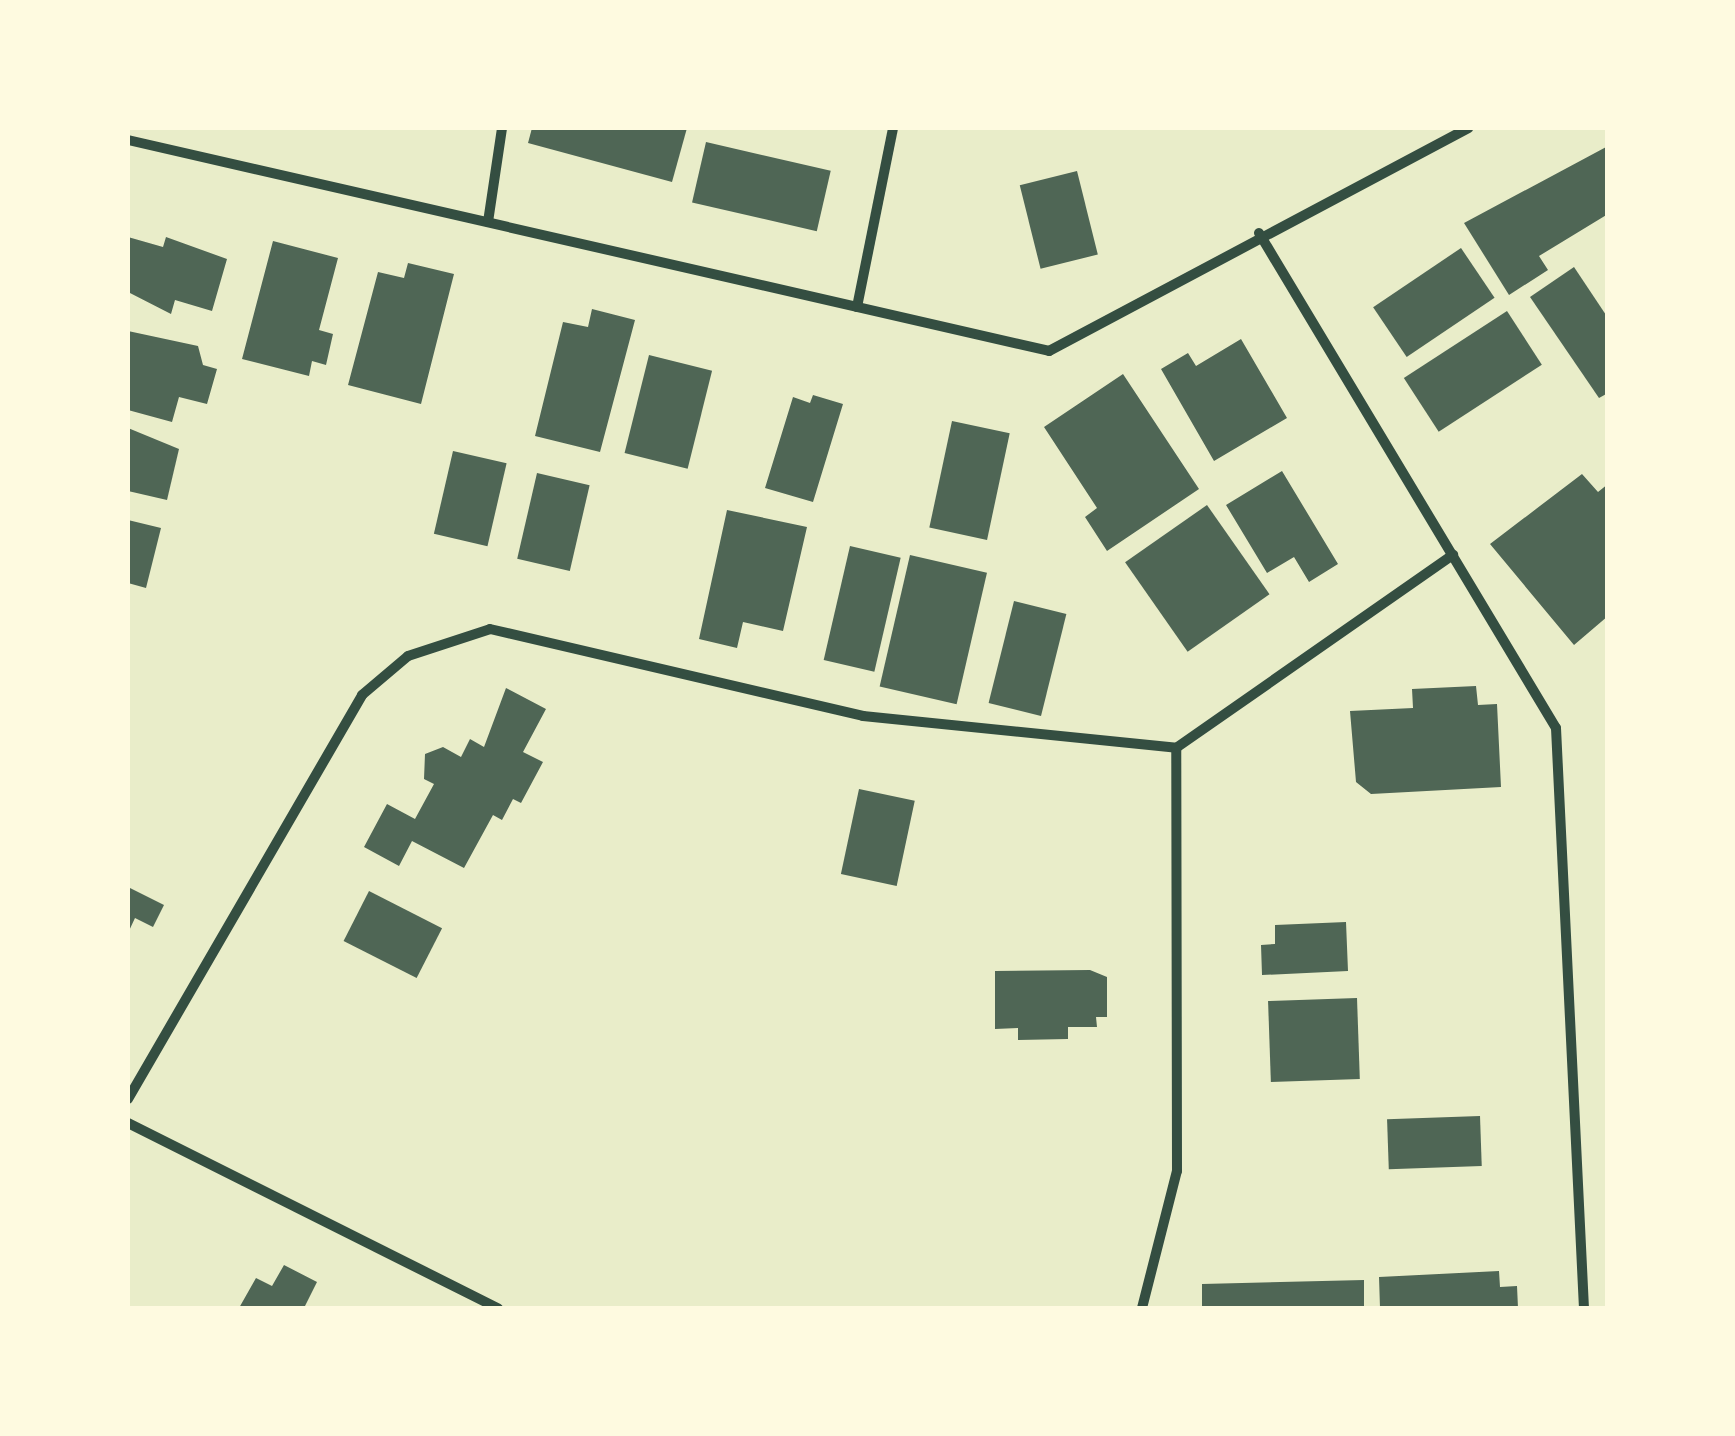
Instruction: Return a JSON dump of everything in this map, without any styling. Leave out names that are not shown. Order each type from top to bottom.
[{"type":"street","points":[[488,222],[502,128]]},
{"type":"street","points":[[856,307],[893,128]]},
{"type":"street","points":[[128,140],[1049,351],[1259,233],[1468,128]]},
{"type":"street","points":[[1259,233],[1556,728],[1584,1308]]},
{"type":"street","points":[[128,1099],[362,695],[408,656],[490,629],[863,716],[1176,748],[1453,556]]},
{"type":"street","points":[[1142,1308],[1177,1171],[1176,748]]},
{"type":"street","points":[[128,1123],[498,1308]]},
{"type":"building","points":[[532,128],[687,128],[672,182],[528,143]]},
{"type":"building","points":[[706,142],[831,171],[817,231],[692,202]]},
{"type":"building","points":[[1608,146],[1608,214],[1539,256],[1548,270],[1509,295],[1464,223]]},
{"type":"building","points":[[1077,171],[1098,254],[1041,269],[1020,185]]},
{"type":"building","points":[[128,237],[163,247],[166,237],[227,259],[212,311],[175,300],[171,314],[128,292]]},
{"type":"building","points":[[273,241],[338,258],[319,330],[333,334],[326,365],[312,361],[309,376],[242,359]]},
{"type":"building","points":[[1461,248],[1495,298],[1407,357],[1373,307]]},
{"type":"building","points":[[408,263],[454,274],[421,404],[348,385],[378,272],[404,278]]},
{"type":"building","points":[[1574,267],[1608,318],[1608,393],[1599,398],[1530,297]]},
{"type":"building","points":[[592,309],[635,320],[600,452],[535,436],[563,322],[588,327]]},
{"type":"building","points":[[1507,311],[1542,365],[1439,432],[1404,378]]},
{"type":"building","points":[[128,331],[198,346],[203,365],[217,369],[207,404],[179,397],[172,422],[128,410]]},
{"type":"building","points":[[1241,339],[1287,418],[1214,461],[1161,369],[1188,353],[1196,366]]},
{"type":"building","points":[[649,355],[712,371],[688,469],[625,453]]},
{"type":"building","points":[[1123,374],[1199,489],[1107,551],[1085,517],[1097,508],[1044,427]]},
{"type":"building","points":[[813,395],[843,404],[813,502],[765,488],[793,397],[810,403]]},
{"type":"building","points":[[952,421],[1010,433],[987,540],[929,528]]},
{"type":"building","points":[[128,428],[179,449],[167,500],[128,491]]},
{"type":"building","points":[[453,451],[507,463],[487,546],[434,534]]},
{"type":"building","points":[[1282,471],[1338,564],[1309,582],[1294,557],[1267,573],[1226,505]]},
{"type":"building","points":[[537,473],[590,485],[570,571],[517,559]]},
{"type":"building","points":[[1582,474],[1598,492],[1608,484],[1608,616],[1574,645],[1490,544]]},
{"type":"building","points":[[1207,505],[1270,594],[1188,652],[1125,562]]},
{"type":"building","points":[[727,510],[807,527],[783,631],[743,622],[737,648],[699,639]]},
{"type":"building","points":[[128,520],[161,528],[146,588],[128,583]]},
{"type":"building","points":[[850,546],[901,558],[874,672],[824,660]]},
{"type":"building","points":[[910,555],[987,573],[957,704],[880,687]]},
{"type":"building","points":[[1014,601],[1066,614],[1041,716],[989,703]]},
{"type":"building","points":[[1476,686],[1478,705],[1497,704],[1501,787],[1371,794],[1356,782],[1350,711],[1413,708],[1412,689]]},
{"type":"building","points":[[506,688],[546,709],[523,752],[543,762],[521,803],[513,799],[502,820],[493,815],[464,868],[412,841],[399,866],[364,847],[387,804],[415,819],[434,784],[424,779],[425,754],[443,747],[461,757],[470,739],[484,747]]},
{"type":"building","points":[[859,789],[915,801],[897,886],[841,874]]},
{"type":"building","points":[[128,887],[164,905],[153,927],[135,918],[128,933]]},
{"type":"building","points":[[369,891],[442,928],[417,978],[344,941]]},
{"type":"building","points":[[1346,922],[1348,971],[1262,975],[1261,945],[1275,944],[1275,925]]},
{"type":"building","points":[[1090,970],[1107,977],[1107,1017],[1096,1017],[1097,1027],[1068,1027],[1068,1039],[1018,1040],[1018,1028],[995,1029],[995,971]]},
{"type":"building","points":[[1357,998],[1360,1079],[1271,1082],[1268,1001]]},
{"type":"building","points":[[1480,1116],[1482,1166],[1389,1169],[1387,1119]]},
{"type":"building","points":[[284,1265],[317,1282],[304,1308],[239,1308],[256,1278],[272,1286]]},
{"type":"building","points":[[1499,1271],[1500,1287],[1517,1286],[1518,1308],[1380,1308],[1379,1277]]},
{"type":"building","points":[[1364,1280],[1364,1308],[1202,1308],[1202,1284]]}]
